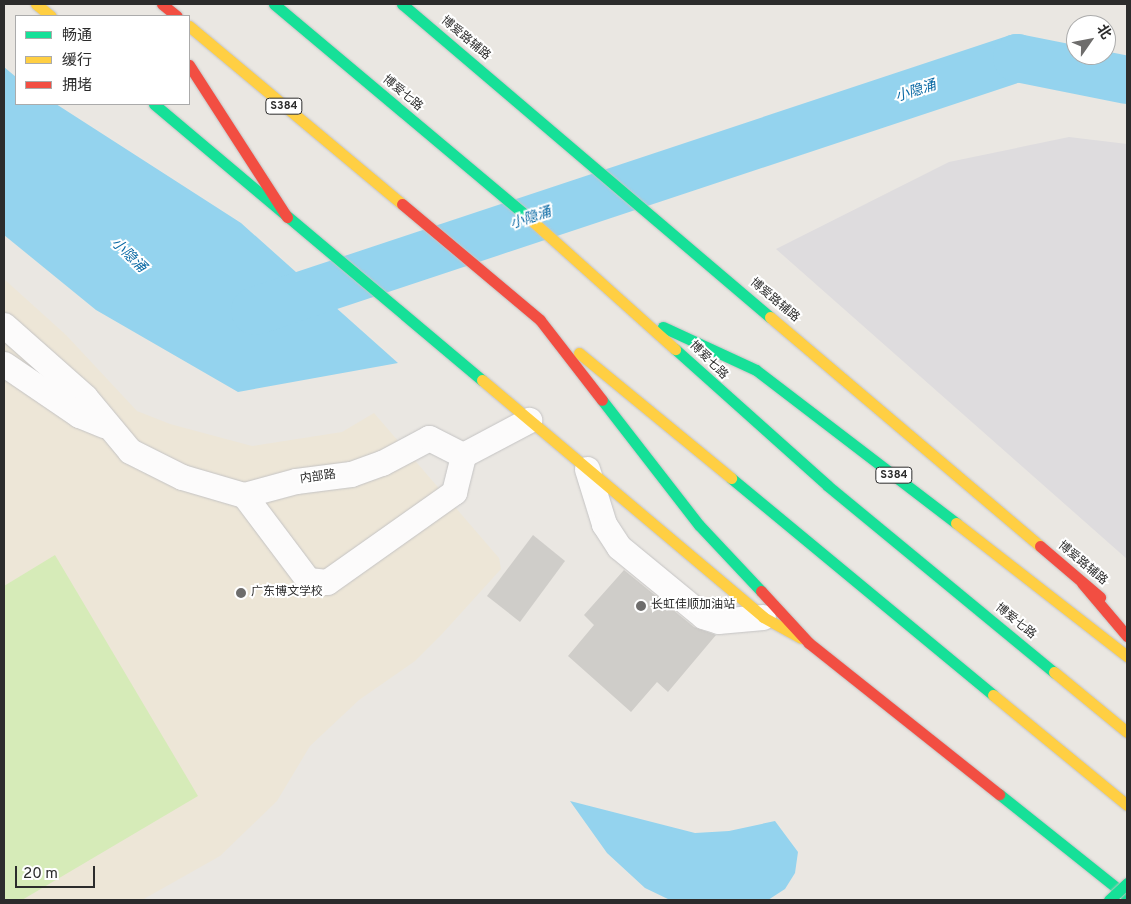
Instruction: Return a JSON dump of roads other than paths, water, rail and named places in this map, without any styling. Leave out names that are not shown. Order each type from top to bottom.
[{"type":"main road","points":[[36,4],[50,15]]},
{"type":"main road","points":[[149,4],[156,15]]},
{"type":"main road","points":[[162,4],[176,15]]},
{"type":"main road","name":"博爱七路","points":[[274,4],[645,318],[730,402],[828,486],[1127,732]]},
{"type":"main road","name":"博爱路辅路","points":[[402,4],[1127,620]]},
{"type":"main road","name":"S384","points":[[190,27],[522,307],[540,320]]},
{"type":"main road","points":[[190,67],[287,217]]},
{"type":"main road","points":[[155,105],[763,617],[809,643]]},
{"type":"main road","name":"S384","points":[[645,318],[756,370],[782,388],[1127,656]]},
{"type":"main road","points":[[540,320],[699,525],[809,643],[1127,896]]},
{"type":"main road","points":[[540,320],[1127,805]]},
{"type":"main road","points":[[1082,583],[1127,636]]},
{"type":"main road","points":[[1075,853],[1109,900],[1127,883]]},
{"type":"street","points":[[4,325],[84,397],[130,451],[182,477],[244,495],[308,580],[327,582],[454,492],[463,456],[529,420]]},
{"type":"street","points":[[4,364],[78,415],[108,426]]},
{"type":"street","name":"内部路","points":[[244,495],[296,481],[351,474],[382,463],[429,438],[463,456]]},
{"type":"street","points":[[587,469],[604,524],[619,546],[703,616],[718,621],[763,617]]},
{"type":"water","points":[[4,67],[15,76],[15,105],[58,105],[241,223],[398,363],[238,392],[96,310],[4,235]]},
{"type":"water","points":[[570,801],[695,833],[729,831],[775,821],[798,852],[795,873],[785,889],[768,900],[670,900],[645,888],[607,853]]},
{"type":"waterway","name":"小隐涌","points":[[255,311],[1017,58],[1127,80]]},
{"type":"place","name":"广东博文学校","points":[[241,593]]},
{"type":"place","name":"长虹佳顺加油站","points":[[641,606]]}]
